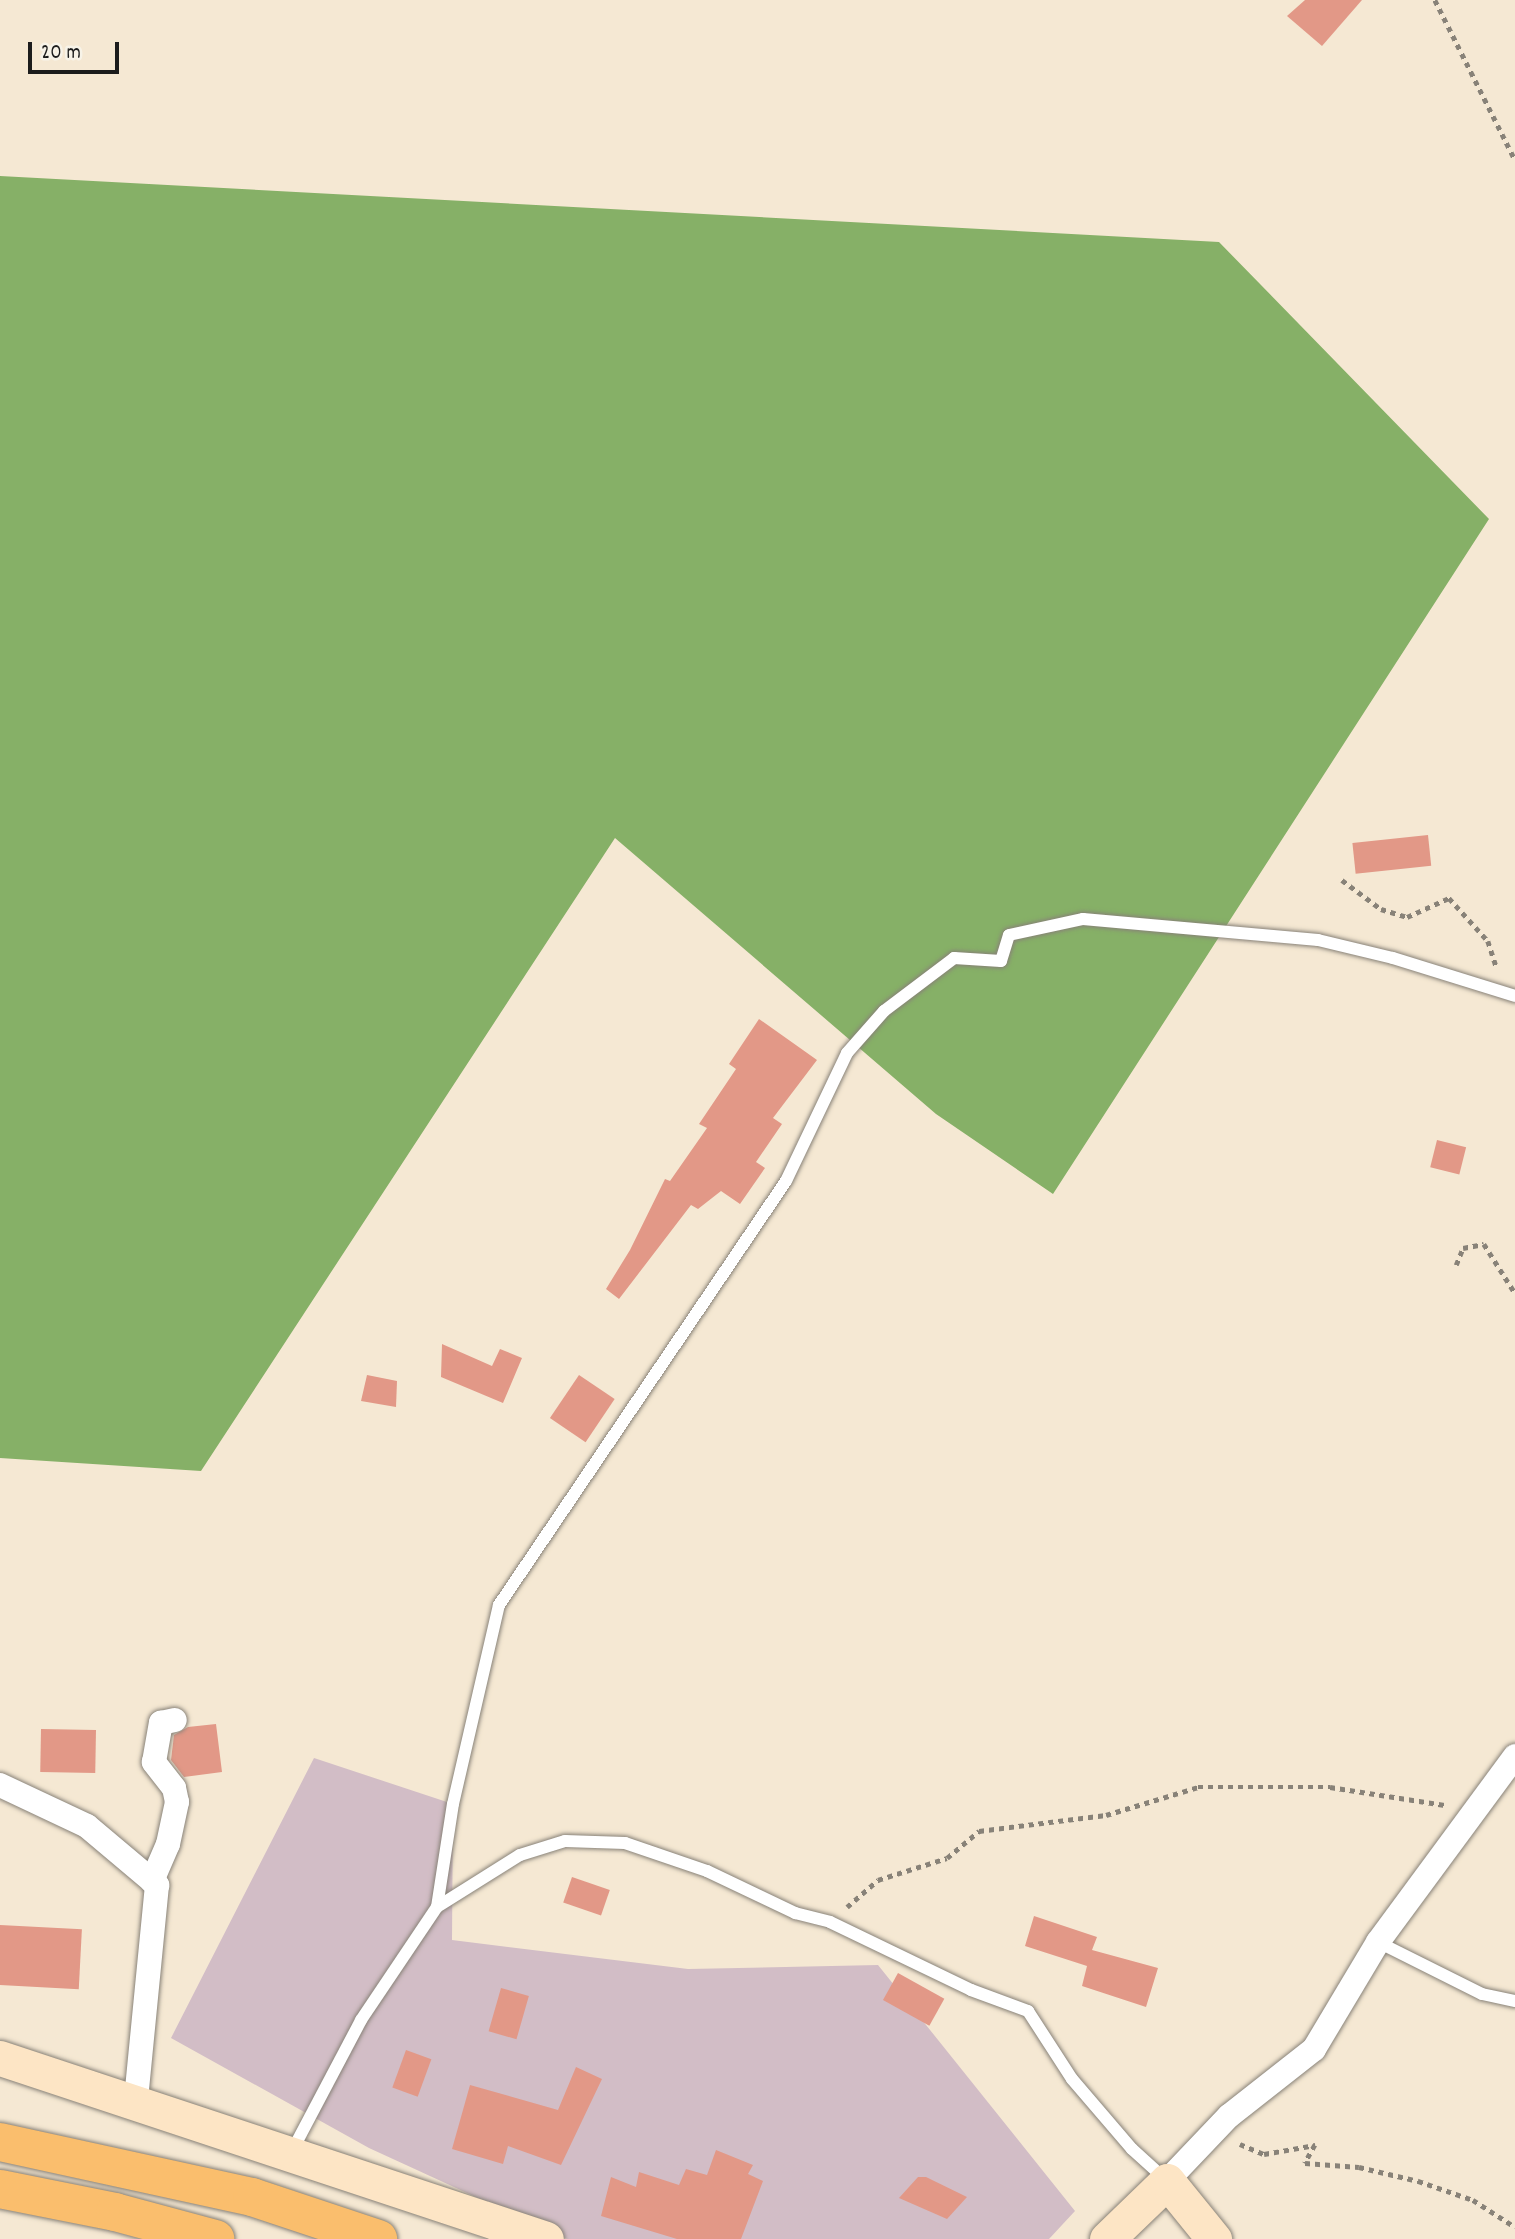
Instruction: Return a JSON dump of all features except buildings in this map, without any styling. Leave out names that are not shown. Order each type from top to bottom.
[{"type":"highway","points":[[0,2142],[252,2197],[378,2239]]},
{"type":"highway","points":[[0,2189],[115,2213],[215,2239]]},
{"type":"street","points":[[152,1881],[168,1844],[177,1802],[174,1788],[154,1762],[161,1723],[176,1720]]},
{"type":"street","points":[[1107,2239],[1228,2116],[1314,2049],[1378,1942],[1515,1756]]},
{"type":"street","points":[[0,1785],[87,1826],[157,1885],[136,2101]]},
{"type":"street","points":[[0,2058],[547,2239]]},
{"type":"street","points":[[1167,2181],[1214,2239]]},
{"type":"lane","points":[[437,1907],[453,1804],[499,1605],[786,1181],[847,1053],[884,1011],[954,958],[1001,961],[1009,934],[1083,919],[1318,940],[1393,958],[1509,994]]},
{"type":"lane","points":[[291,2153],[361,2020],[437,1907],[520,1855],[565,1841],[625,1843],[708,1871],[795,1913],[831,1922],[971,1990],[1028,2011],[1072,2079],[1132,2149],[1167,2181]]},
{"type":"lane","points":[[1378,1942],[1482,1994],[1515,2001]]},
{"type":"path","points":[[1435,0],[1515,160]]},
{"type":"path","points":[[1342,880],[1381,909],[1407,917],[1449,898],[1488,941],[1509,994]]},
{"type":"path","points":[[1456,1265],[1463,1248],[1484,1244],[1515,1293]]},
{"type":"path","points":[[831,1922],[878,1880],[947,1858],[979,1831],[1105,1815],[1198,1787],[1329,1787],[1453,1805],[1474,1812]]},
{"type":"path","points":[[1212,2133],[1264,2154],[1315,2145],[1305,2163],[1359,2167],[1418,2181],[1473,2200],[1515,2227]]},
{"type":"shaded area","points":[[314,1758],[453,1804],[452,1940],[688,1969],[878,1965],[1075,2211],[1049,2239],[567,2239],[369,2148],[171,2038]]},
{"type":"green space","points":[[0,176],[1219,242],[1489,519],[1053,1194],[936,1114],[615,838],[201,1471],[0,1458]]}]
